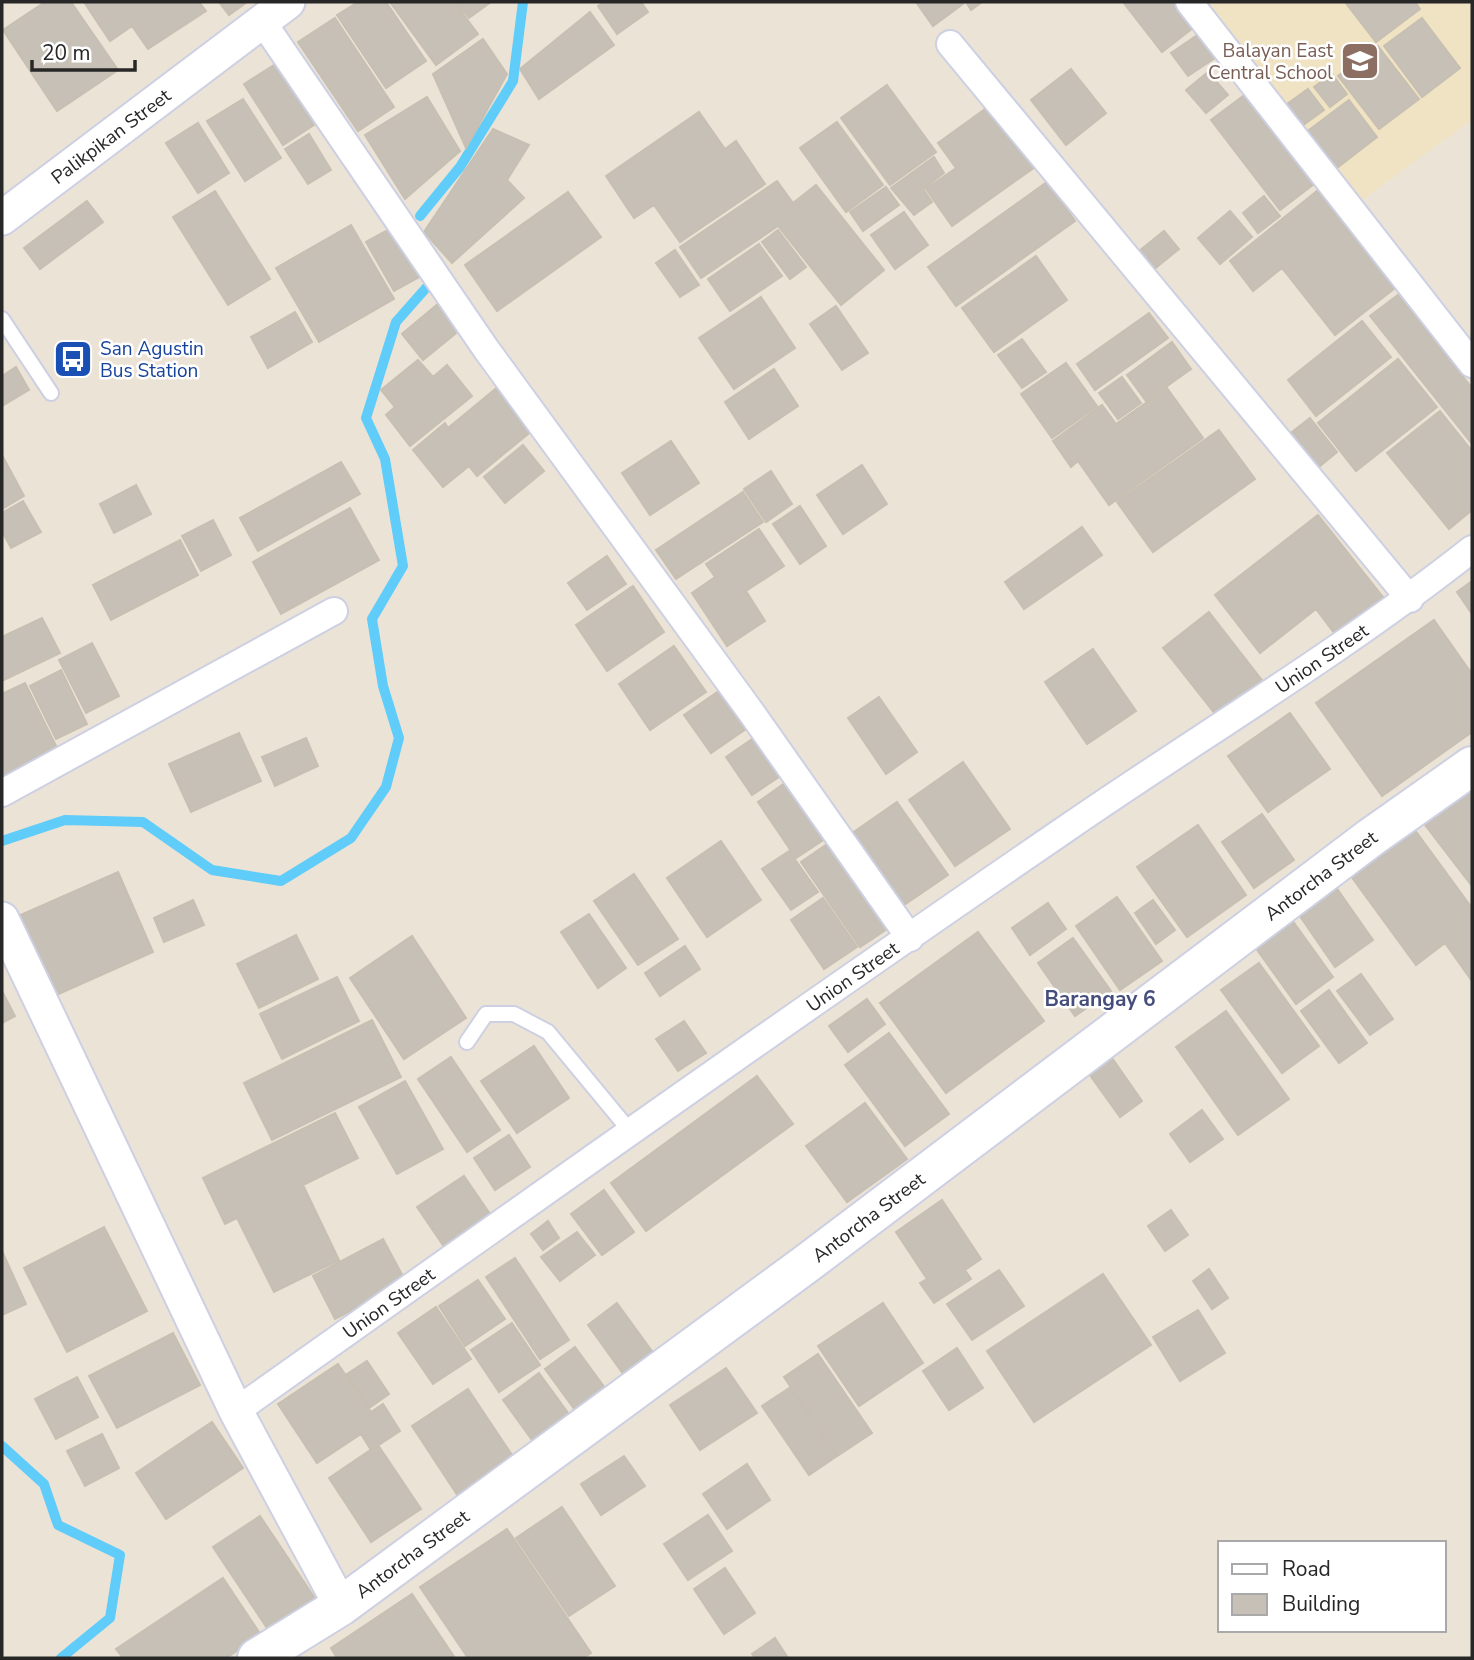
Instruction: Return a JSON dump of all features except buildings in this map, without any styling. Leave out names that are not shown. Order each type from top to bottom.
[{"type":"main road","name":"Antorcha Street","points":[[257,1658],[341,1606],[806,1264],[1370,838],[1472,766]]},
{"type":"street","points":[[1189,2],[1472,364]]},
{"type":"street","points":[[275,11],[486,349],[751,712],[910,938]]},
{"type":"street","name":"Palikpikan Street","points":[[2,218],[275,11]]},
{"type":"street","points":[[950,44],[1410,599]]},
{"type":"street","name":"Union Street","points":[[236,1411],[629,1131],[1067,827],[1410,599],[1472,549]]},
{"type":"street","points":[[2,793],[334,611]]},
{"type":"street","points":[[2,919],[236,1411],[341,1606]]},
{"type":"lane","points":[[2,319],[51,393]]},
{"type":"lane","points":[[467,1042],[486,1014],[514,1014],[548,1032],[629,1131]]},
{"type":"shaded area","name":"Balayan East Central School","points":[[1202,2],[1472,2],[1472,120],[1358,203]]},
{"type":"waterway","points":[[420,216],[460,167],[513,81],[523,2]]},
{"type":"waterway","points":[[2,841],[65,820],[143,822],[212,870],[281,881],[351,838],[386,787],[399,738],[383,686],[372,619],[403,566],[385,459],[366,418],[396,322],[426,288]]},
{"type":"waterway","points":[[2,1446],[44,1484],[58,1525],[120,1555],[110,1618],[61,1658]]},
{"type":"place","name":"Balayan East Central School","points":[[1360,61]]},
{"type":"place","name":"San Agustin Bus Station","points":[[73,359]]},
{"type":"district","name":"Barangay 6","points":[[1100,999]]}]
